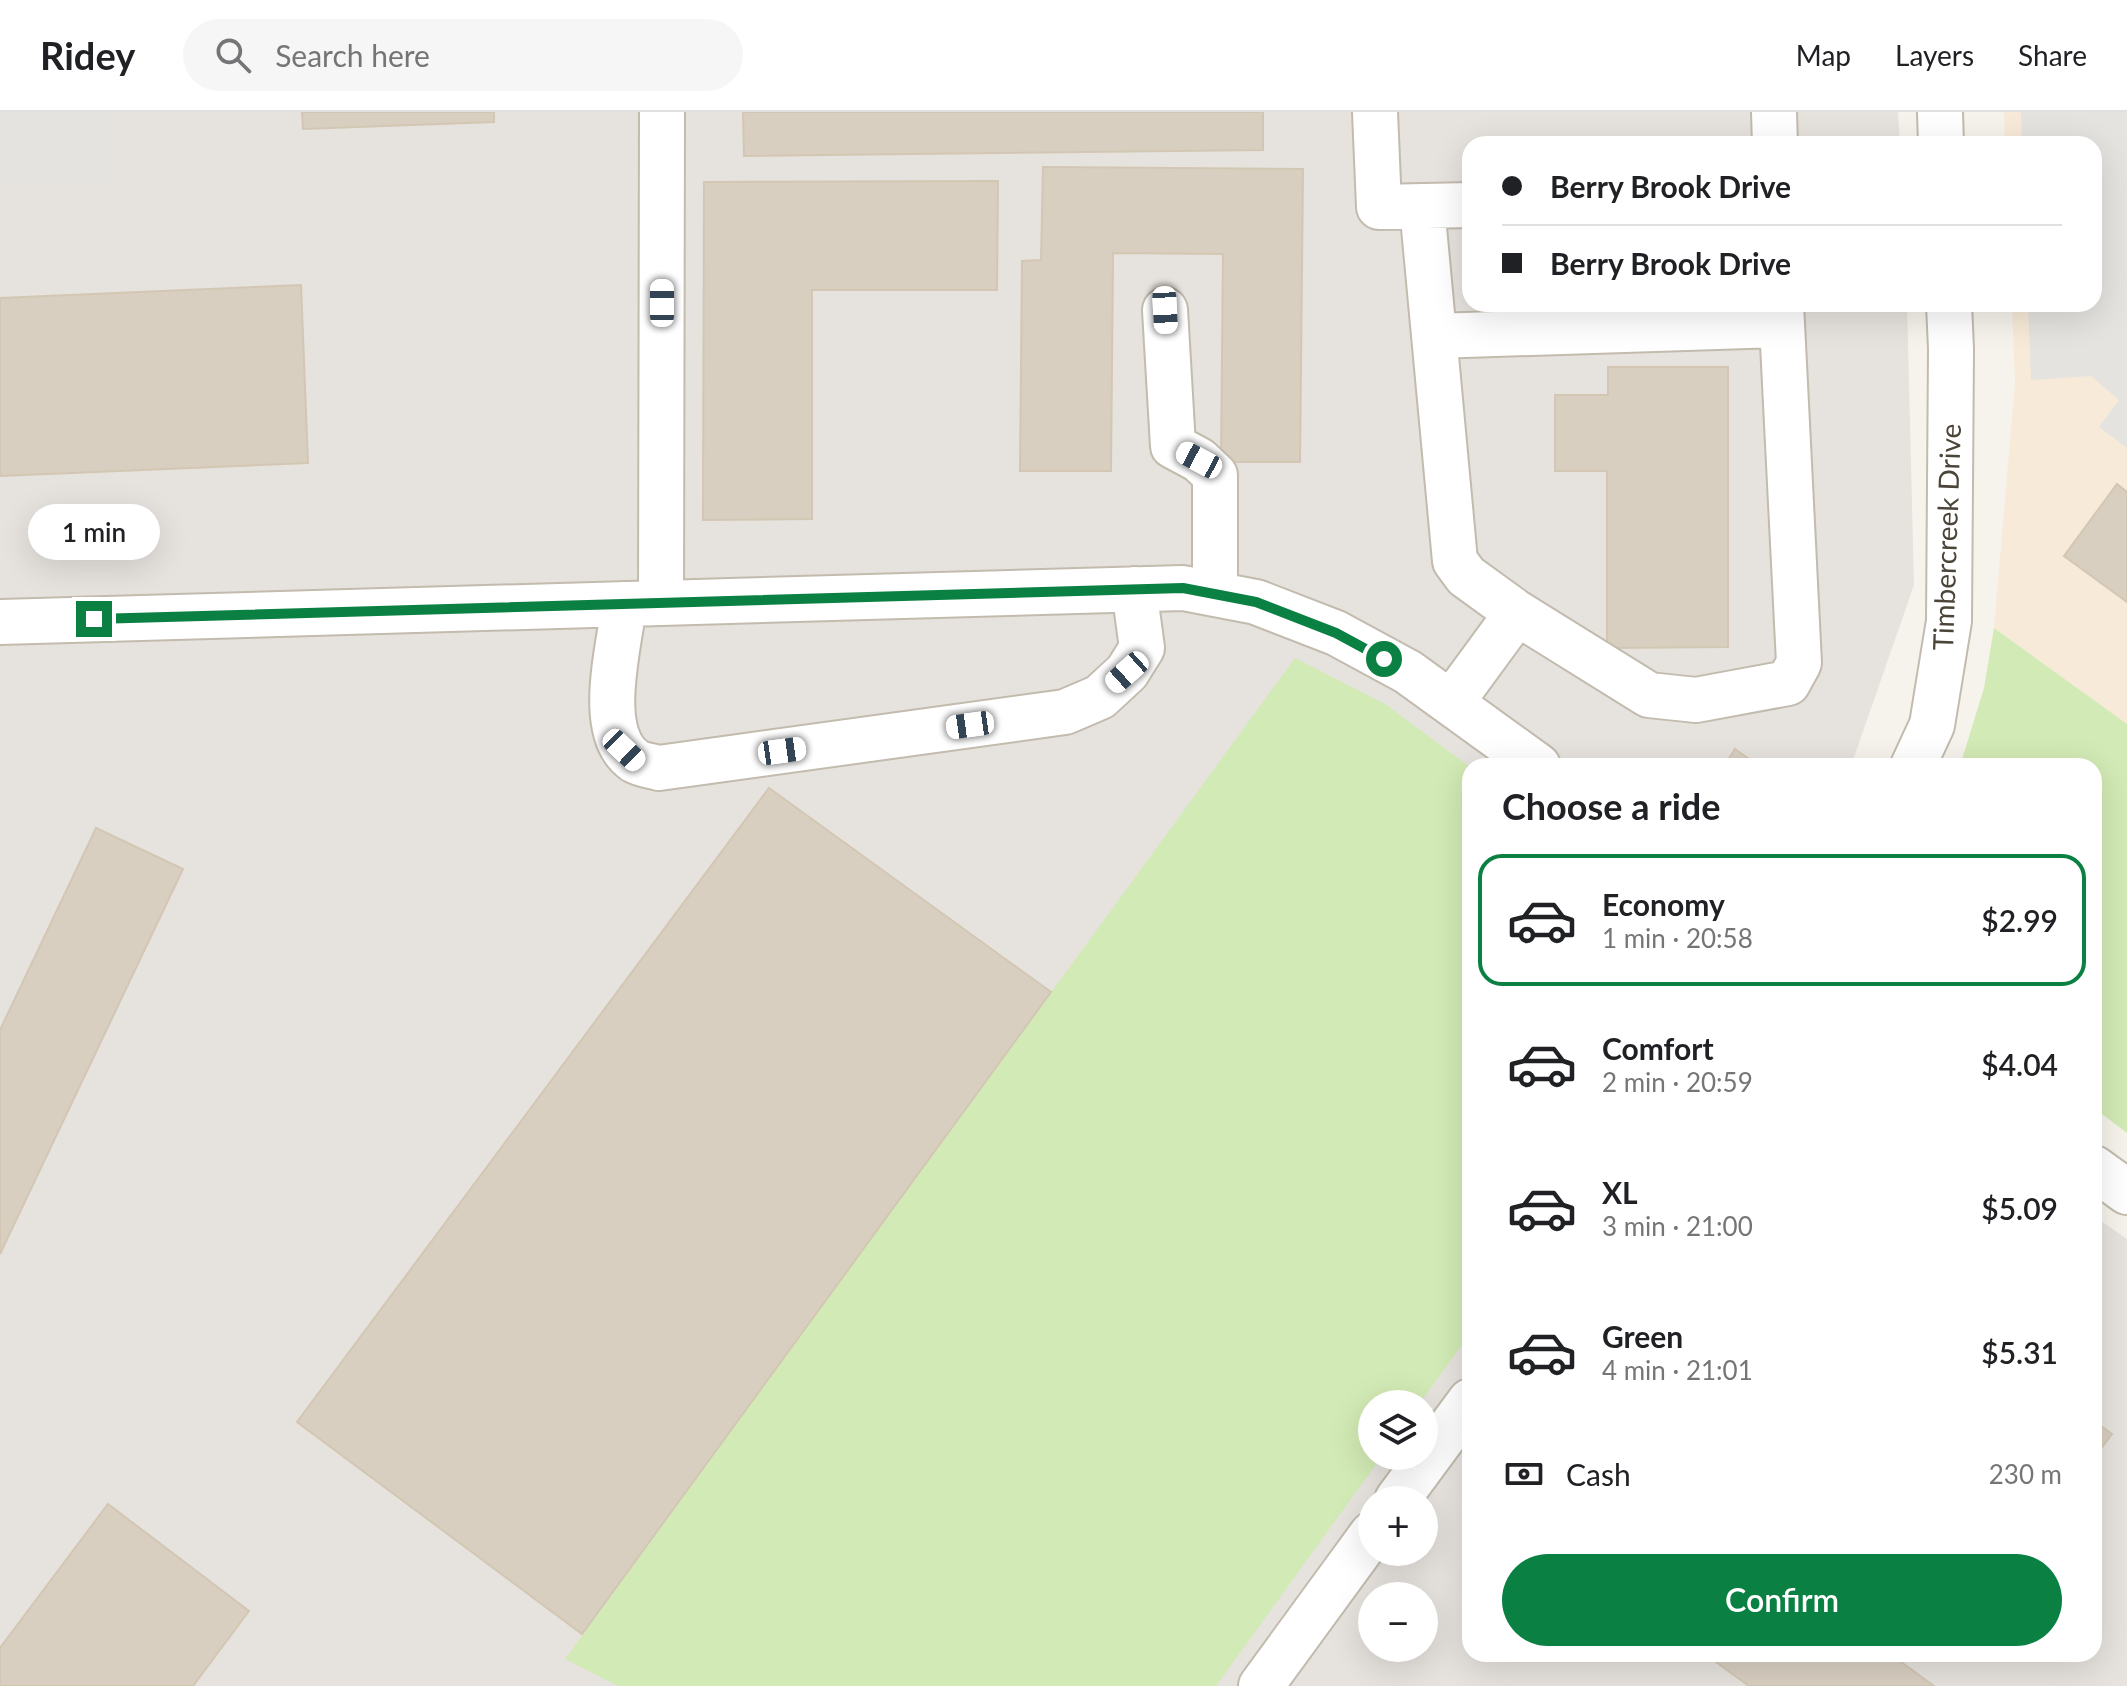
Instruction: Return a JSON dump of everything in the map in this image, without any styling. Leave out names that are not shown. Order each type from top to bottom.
[{"type":"street","points":[[662,112],[642,603],[612,691],[615,730],[624,750],[637,762],[659,768],[1065,712],[1100,697],[1127,672],[1142,648],[1134,589]]},
{"type":"street","points":[[1375,112],[1379,207],[1462,205]]},
{"type":"street","points":[[1774,112],[1775,136]]},
{"type":"street","points":[[1940,112],[1941,136]]},
{"type":"street","points":[[1422,206],[1434,336],[1455,561],[1466,576],[1517,613],[1649,695],[1696,700],[1788,683],[1799,663],[1782,314],[1434,336]]},
{"type":"street","points":[[1165,310],[1173,446],[1199,460],[1215,475],[1215,594]]},
{"type":"street","name":"Timbercreek Drive","points":[[1917,758],[1932,725],[1949,621],[1949,312]]},
{"type":"street","points":[[0,622],[1183,588],[1256,602],[1336,633],[1408,672],[1527,758]]},
{"type":"street","points":[[1451,703],[1517,613]]},
{"type":"street","points":[[2102,1174],[2127,1192]]},
{"type":"street","points":[[1407,1486],[1462,1412]]},
{"type":"street","points":[[1261,1686],[1358,1553]]},
{"type":"shaded area","points":[[0,112],[1898,112],[1900,136],[1462,136],[1462,312],[1907,312],[1914,585],[1854,758],[1462,758],[1462,1662],[2102,1662],[2102,1222],[2127,1239],[2127,1686],[0,1686]]},
{"type":"shaded area","points":[[0,112],[112,112],[112,183],[0,187]]},
{"type":"shaded area","points":[[2004,112],[2127,112],[2127,724],[1994,628],[2015,383],[2012,312],[2102,312],[2102,136],[2005,136]]},
{"type":"shaded area","points":[[2021,112],[2127,112],[2127,448],[2099,427],[2119,400],[2091,376],[2031,380],[2028,312],[2102,312],[2102,136],[2022,136]]},
{"type":"green space","points":[[1994,628],[2127,724],[2127,1133],[2102,1114],[2102,758],[1962,758],[1984,688]]},
{"type":"green space","points":[[1295,658],[1385,704],[1462,761],[1462,1345],[1429,1390],[1358,1390],[1358,1470],[1372,1470],[1216,1686],[618,1686],[565,1659]]},
{"type":"building","points":[[302,112],[494,112],[494,122],[303,129]]},
{"type":"building","points":[[743,112],[1263,112],[1263,150],[744,156]]},
{"type":"building","points":[[1043,167],[1303,169],[1300,462],[1221,462],[1223,254],[1113,253],[1111,471],[1020,471],[1022,261],[1041,260]]},
{"type":"building","points":[[998,181],[997,290],[812,290],[812,519],[703,520],[704,182]]},
{"type":"building","points":[[301,285],[308,463],[0,476],[0,298]]},
{"type":"building","points":[[1608,367],[1728,367],[1728,647],[1607,648],[1607,471],[1555,471],[1555,395],[1608,395]]},
{"type":"building","points":[[2117,484],[2127,492],[2127,602],[2064,556]]},
{"type":"building","points":[[1735,749],[1748,758],[1729,758]]},
{"type":"building","points":[[769,788],[1051,992],[582,1634],[297,1422]]},
{"type":"building","points":[[96,828],[183,869],[0,1254],[0,1030]]},
{"type":"building","points":[[2102,1427],[2112,1434],[2102,1447]]},
{"type":"building","points":[[108,1504],[249,1611],[193,1686],[0,1686],[0,1648]]},
{"type":"building","points":[[1716,1662],[1901,1662],[1934,1686],[1749,1686]]},
{"type":"route","points":[[94,619],[1183,588],[1256,602],[1336,633],[1384,659]]}]
